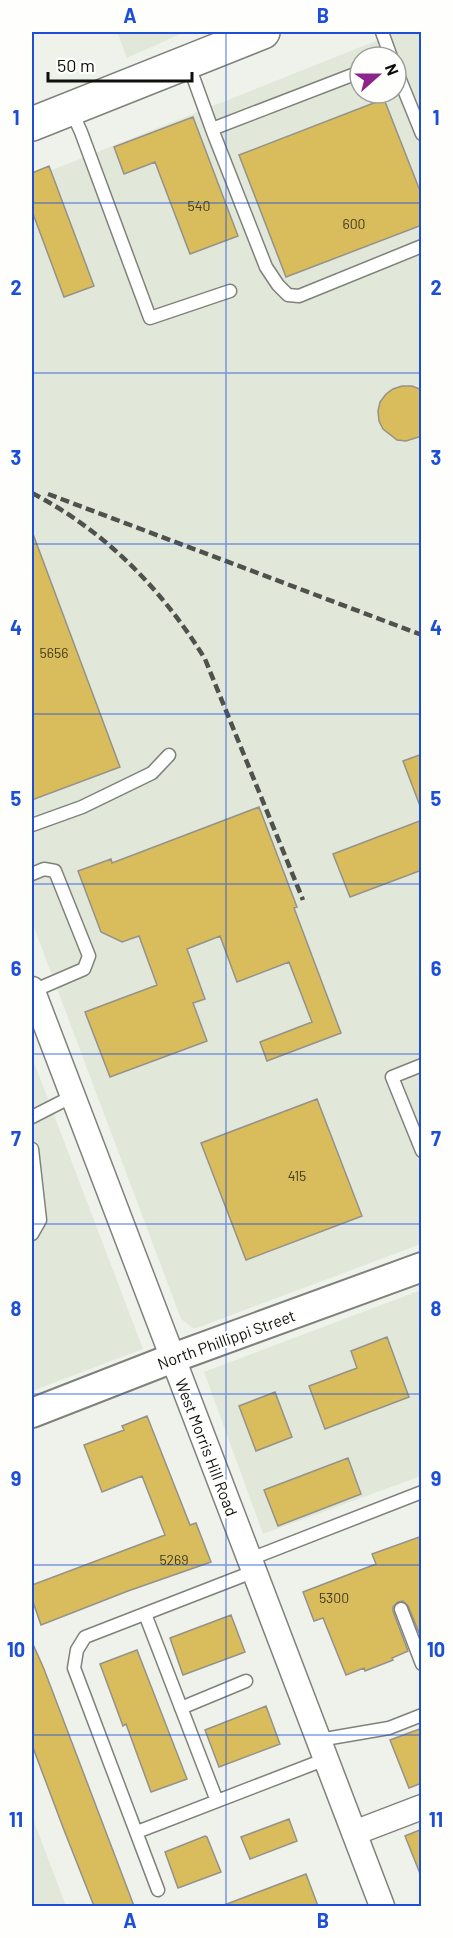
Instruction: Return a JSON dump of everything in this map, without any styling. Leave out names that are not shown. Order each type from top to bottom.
[{"type":"main road","points":[[34,116],[70,108],[263,32]]},
{"type":"street","name":"West Morris Hill Road","points":[[32,990],[382,1906]]},
{"type":"street","name":"North Phillippi Street","points":[[32,1413],[173,1358],[422,1267]]},
{"type":"street","points":[[354,1833],[422,1807]]},
{"type":"lane","points":[[188,62],[266,267],[288,295],[299,296],[422,246]]},
{"type":"lane","points":[[212,129],[348,77]]},
{"type":"lane","points":[[408,100],[422,134]]},
{"type":"lane","points":[[70,108],[150,318],[230,291]]},
{"type":"lane","points":[[32,825],[82,807],[152,773],[169,755]]},
{"type":"lane","points":[[32,874],[44,869],[55,872],[89,956],[84,969],[32,990]]},
{"type":"lane","points":[[422,1065],[392,1077],[422,1150]]},
{"type":"lane","points":[[32,1117],[73,1096]]},
{"type":"lane","points":[[32,1149],[40,1221],[32,1234]]},
{"type":"lane","points":[[158,1890],[74,1668],[76,1650],[85,1637],[145,1614],[422,1492]]},
{"type":"lane","points":[[401,1609],[422,1664]]},
{"type":"lane","points":[[145,1614],[217,1801]]},
{"type":"lane","points":[[181,1708],[246,1681]]},
{"type":"lane","points":[[136,1832],[217,1801],[323,1749],[422,1715]]},
{"type":"shaded area","points":[[117,32],[185,32],[127,58]]},
{"type":"shaded area","points":[[398,32],[421,32],[421,1244],[194,1329],[181,1319],[32,922],[32,178],[348,52],[348,105],[408,105],[408,45],[365,45]]},
{"type":"shaded area","points":[[32,1057],[143,1349],[32,1391]]},
{"type":"shaded area","points":[[421,1290],[421,1476],[263,1534],[204,1372]]},
{"type":"shaded area","points":[[32,1816],[66,1906],[32,1906]]},
{"type":"building","points":[[368,105],[386,105],[422,196],[422,225],[286,277],[239,155]]},
{"type":"building","points":[[193,117],[238,236],[190,254],[155,162],[124,174],[114,147]]},
{"type":"building","points":[[49,166],[94,286],[64,297],[32,211],[32,173]]},
{"type":"building","points":[[402,386],[412,386],[422,390],[422,436],[406,441],[397,440],[383,429],[378,411],[380,402],[386,394]]},
{"type":"building","points":[[32,534],[120,767],[32,800]]},
{"type":"building","points":[[422,754],[422,806],[420,806],[403,761]]},
{"type":"building","points":[[259,807],[341,1033],[267,1061],[260,1042],[312,1022],[289,962],[237,982],[220,936],[187,949],[205,999],[193,1003],[207,1041],[110,1077],[85,1012],[157,985],[139,936],[122,942],[101,932],[78,871],[111,859],[112,863]]},
{"type":"building","points":[[422,820],[422,870],[350,897],[333,854]]},
{"type":"building","points":[[317,1099],[362,1216],[246,1260],[201,1143]]},
{"type":"building","points":[[387,1337],[409,1397],[325,1429],[309,1386],[357,1368],[351,1351]]},
{"type":"building","points":[[275,1392],[292,1437],[256,1451],[239,1406]]},
{"type":"building","points":[[147,1416],[190,1525],[196,1523],[211,1562],[41,1625],[32,1599],[32,1585],[165,1535],[142,1476],[102,1492],[84,1445],[124,1430],[122,1426]]},
{"type":"building","points":[[348,1458],[361,1494],[278,1526],[264,1490]]},
{"type":"building","points":[[422,1536],[422,1640],[408,1606],[403,1601],[398,1602],[393,1607],[393,1611],[408,1651],[392,1658],[393,1660],[365,1671],[364,1668],[346,1675],[323,1618],[314,1621],[303,1592],[376,1564],[372,1554]]},
{"type":"building","points":[[231,1615],[245,1652],[183,1675],[170,1638]]},
{"type":"building","points":[[32,1642],[134,1906],[94,1906],[64,1830],[32,1745]]},
{"type":"building","points":[[137,1650],[187,1779],[151,1792],[126,1724],[123,1726],[100,1664]]},
{"type":"building","points":[[266,1706],[280,1744],[219,1767],[205,1730]]},
{"type":"building","points":[[422,1728],[422,1783],[409,1788],[390,1740]]},
{"type":"building","points":[[289,1819],[297,1841],[250,1859],[241,1837]]},
{"type":"building","points":[[422,1829],[422,1876],[421,1876],[405,1836]]},
{"type":"building","points":[[205,1836],[221,1872],[178,1888],[165,1852]]},
{"type":"building","points":[[306,1874],[318,1906],[224,1905]]},
{"type":"railway","points":[[32,493],[84,525],[130,564],[151,586],[188,633],[205,659],[303,900]]},
{"type":"railway","points":[[48,494],[422,635]]}]
